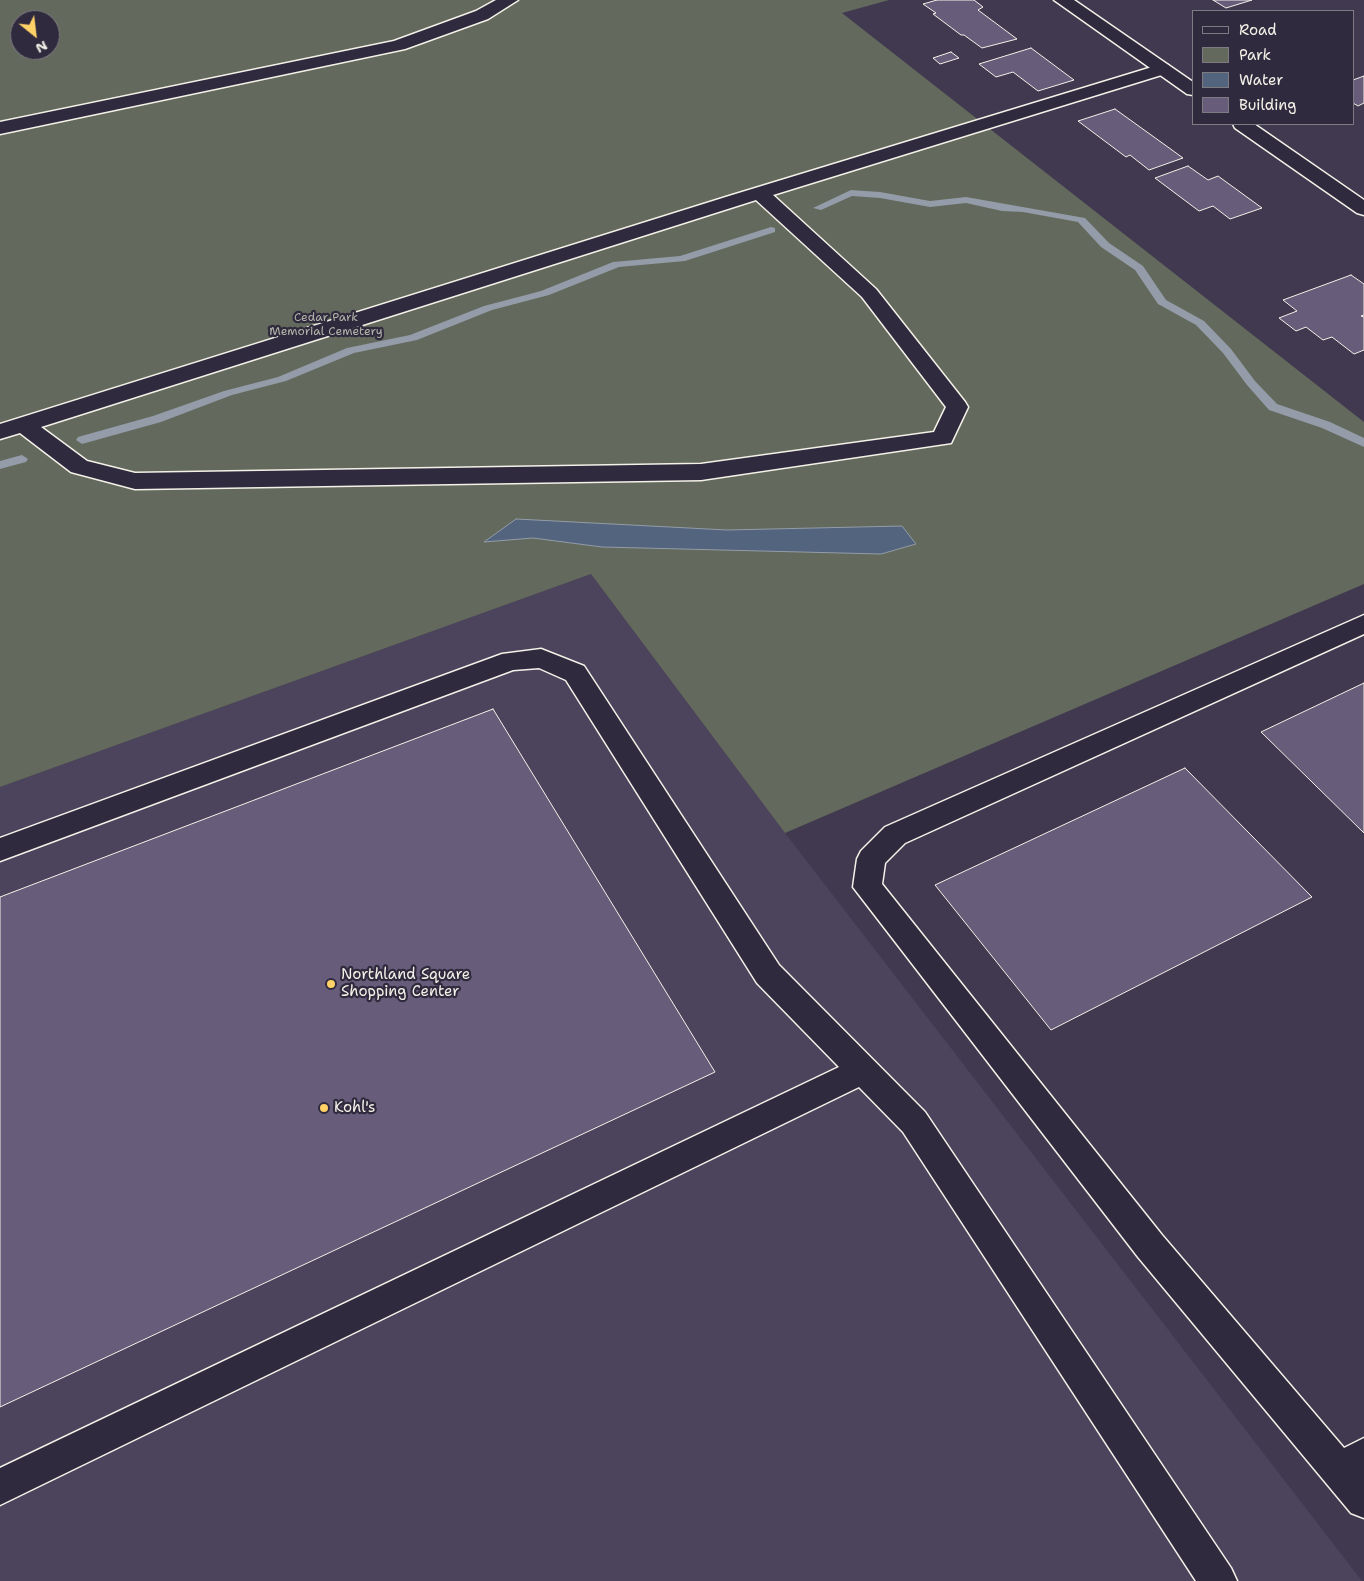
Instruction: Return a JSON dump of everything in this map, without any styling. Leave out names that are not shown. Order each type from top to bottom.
[{"type":"street","points":[[0,128],[399,45],[482,15],[509,0]]},
{"type":"street","points":[[1063,0],[1192,89]]},
{"type":"street","points":[[0,432],[759,193],[1162,69]]},
{"type":"street","points":[[1243,125],[1364,209]]},
{"type":"street","points":[[24,425],[79,467],[135,481],[701,472],[942,438],[957,407],[869,292],[759,193]]},
{"type":"street","points":[[1364,624],[895,835],[871,859],[867,887],[1150,1246],[1352,1464],[1364,1500]]},
{"type":"street","points":[[0,850],[512,661],[541,658],[575,673],[768,974],[914,1122],[1218,1581]]},
{"type":"street","points":[[0,1487],[864,1070]]},
{"type":"shaded area","name":"Northland Square Shopping Center","points":[[591,574],[785,833],[1362,1581],[0,1581],[0,787]]},
{"type":"green space","name":"Cedar Park Memorial Cemetery","points":[[0,0],[889,0],[842,13],[1364,422],[1364,584],[785,833],[591,574],[0,787]]},
{"type":"water","points":[[516,519],[727,530],[902,526],[916,544],[881,554],[602,547],[533,538],[484,542]]},
{"type":"building","points":[[937,0],[974,0],[983,7],[978,10],[1017,39],[982,48],[964,35],[961,35],[923,4]]},
{"type":"building","points":[[1213,0],[1252,0],[1226,8]]},
{"type":"building","points":[[1031,48],[1074,80],[1038,91],[1013,72],[996,77],[979,64]]},
{"type":"building","points":[[951,52],[959,58],[940,64],[933,58]]},
{"type":"building","points":[[1364,76],[1364,103],[1358,106],[1354,104],[1354,80]]},
{"type":"building","points":[[1115,109],[1183,158],[1149,170],[1130,155],[1126,157],[1078,121]]},
{"type":"building","points":[[1188,166],[1208,180],[1218,176],[1262,208],[1230,219],[1213,206],[1199,211],[1155,178]]},
{"type":"building","points":[[1351,275],[1364,284],[1364,315],[1361,316],[1364,317],[1364,350],[1354,354],[1332,337],[1323,340],[1306,327],[1296,331],[1279,318],[1297,311],[1283,300]]},
{"type":"building","points":[[1364,683],[1364,833],[1261,732]]},
{"type":"building","name":"Northland Square Shopping Center","points":[[493,709],[715,1072],[0,1407],[0,897]]},
{"type":"building","points":[[1185,768],[1312,897],[1051,1030],[935,885]]},
{"type":"waterway","points":[[818,208],[851,193],[880,195],[930,204],[966,200],[1002,208],[1023,209],[1081,220],[1105,245],[1139,268],[1162,302],[1200,323],[1227,351],[1251,383],[1273,407],[1326,425],[1364,443]]},
{"type":"waterway","points":[[82,440],[157,419],[228,393],[282,379],[351,350],[413,338],[488,308],[545,293],[617,264],[681,259],[771,230]]},
{"type":"waterway","points":[[0,465],[22,459]]},
{"type":"place","name":"Northland Square Shopping Center","points":[[331,984]]},
{"type":"place","name":"Kohl's","points":[[324,1108]]}]
